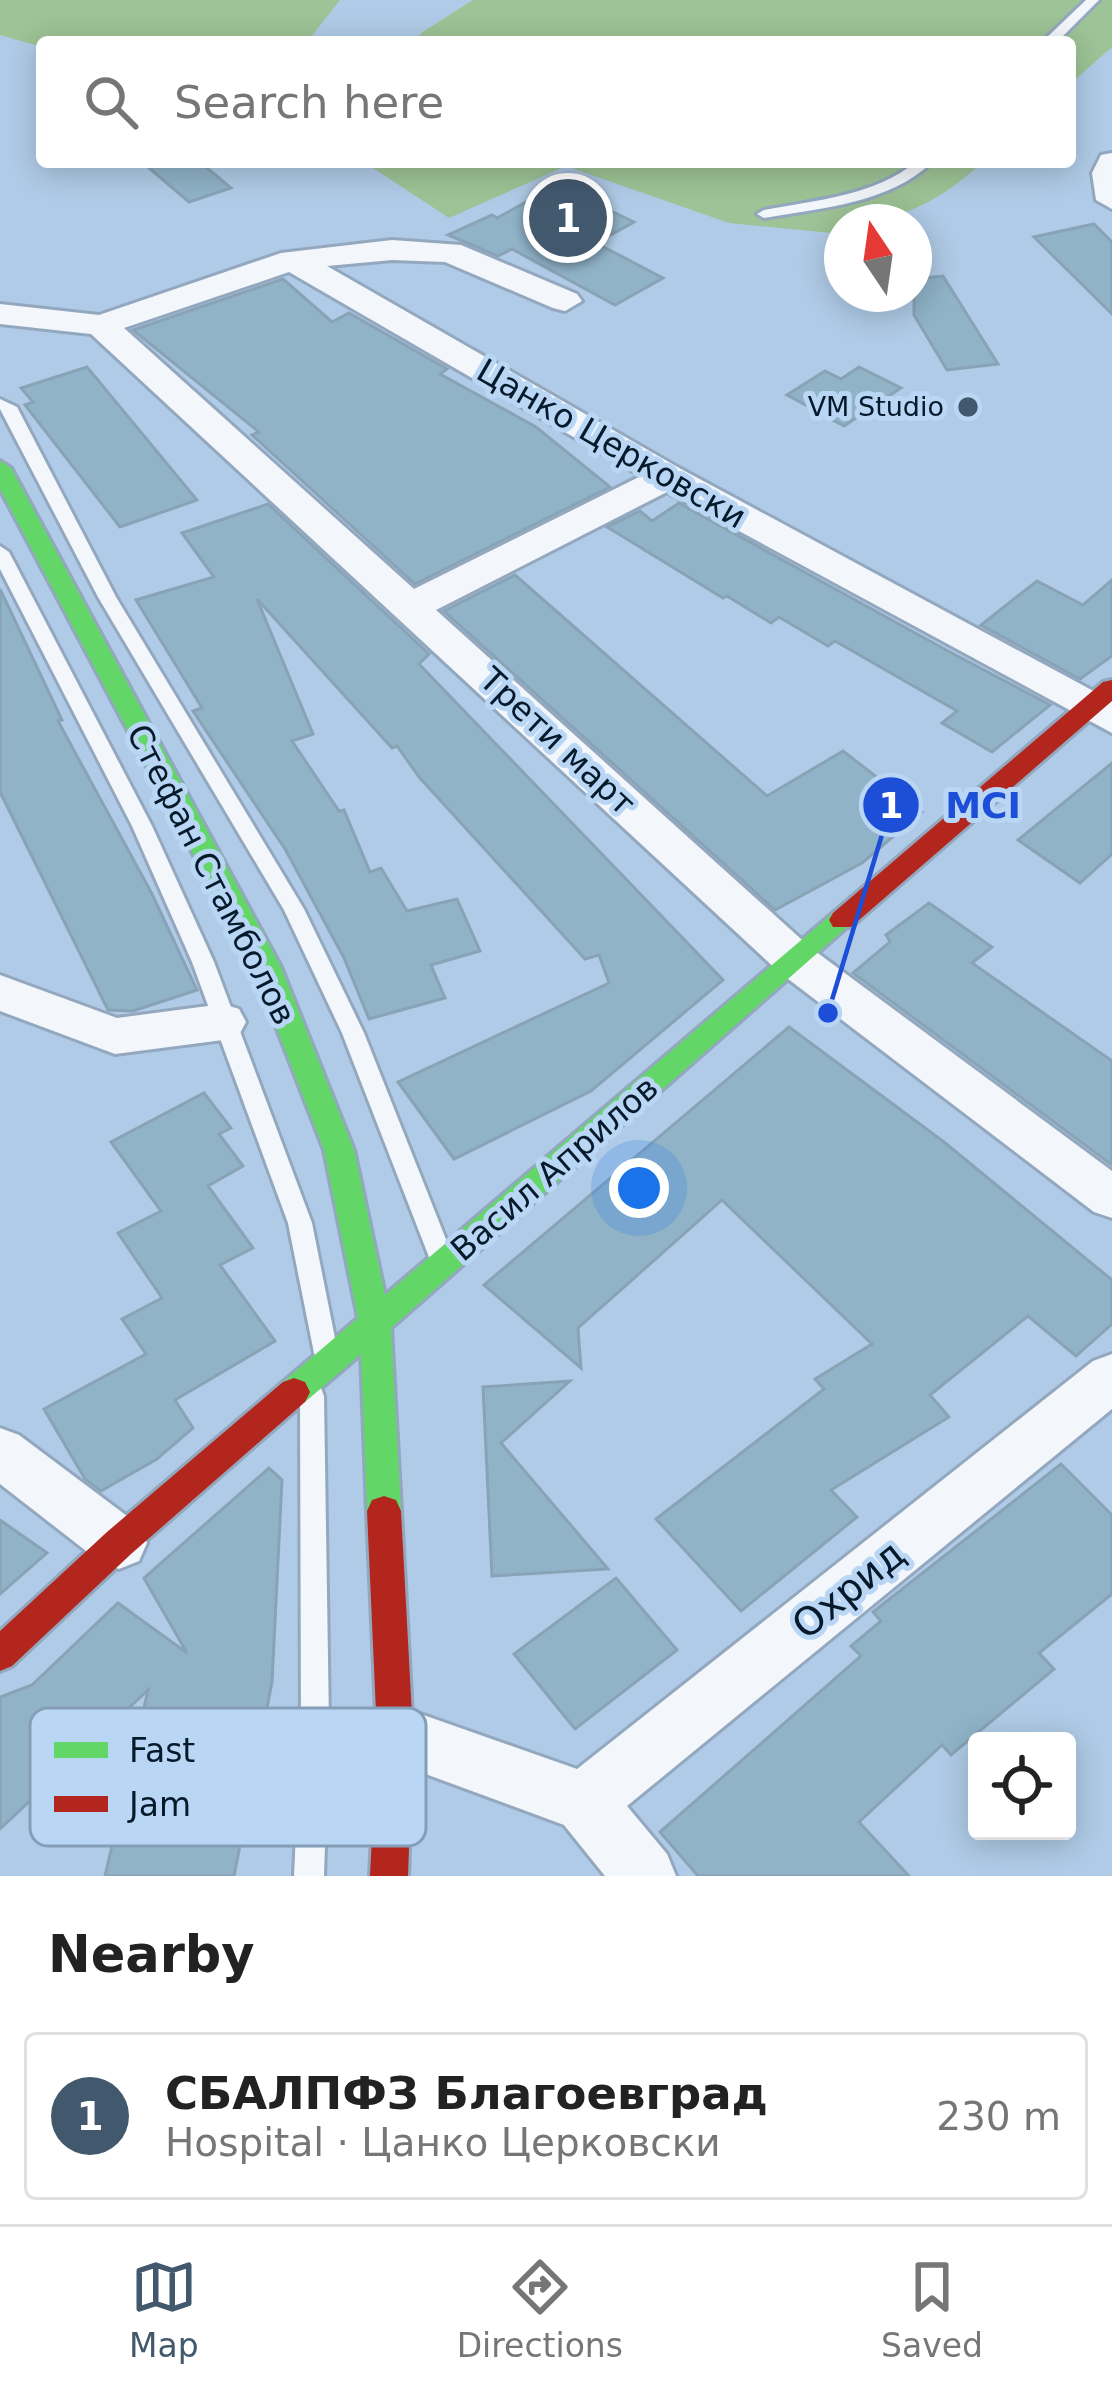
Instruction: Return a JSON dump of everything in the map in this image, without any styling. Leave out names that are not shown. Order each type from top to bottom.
[{"type":"street","points":[[1112,162],[1107,173],[1112,200]]},
{"type":"street","points":[[0,314],[101,325],[292,260],[392,250],[450,252],[566,301]]},
{"type":"street","name":"Цанко Церковски","points":[[292,260],[668,477],[1104,704]]},
{"type":"street","name":"Трети март","points":[[101,325],[795,960],[1112,1198]]},
{"type":"street","name":"Стефан Стамболов","points":[[0,468],[268,967],[339,1150],[375,1324],[393,1708]]},
{"type":"street","points":[[412,606],[668,477]]},
{"type":"street","name":"Васил Априлов","points":[[0,1654],[119,1543],[795,960],[1104,704]]},
{"type":"street","points":[[0,992],[115,1036],[223,1022]]},
{"type":"street","name":"Охрид","points":[[584,1802],[1112,1377]]},
{"type":"street","points":[[0,1452],[119,1543]]},
{"type":"street","points":[[426,1745],[584,1802],[645,1876]]},
{"type":"street","name":"Стефан Стамболов","points":[[389,1876],[390,1846]]},
{"type":"lane","points":[[1055,36],[1093,0]]},
{"type":"lane","points":[[764,214],[839,200],[908,178],[919,168]]},
{"type":"lane","points":[[0,404],[10,407],[107,597],[294,909],[353,1033],[443,1264]]},
{"type":"lane","points":[[0,552],[142,826],[203,962],[300,1223],[320,1371],[315,1708]]},
{"type":"lane","points":[[309,1876],[310,1846]]},
{"type":"green space","points":[[0,0],[340,0],[312,36],[36,36],[36,45],[0,35]]},
{"type":"green space","points":[[473,0],[1112,0],[1112,47],[1076,79],[1076,36],[421,33]]},
{"type":"green space","points":[[373,168],[562,168],[449,218]]},
{"type":"green space","points":[[572,168],[975,168],[923,204],[824,204],[824,232],[729,223]]},
{"type":"building","points":[[149,168],[207,168],[231,188],[189,202]]},
{"type":"building","points":[[557,185],[634,222],[596,243],[663,278],[615,305],[512,249],[498,256],[448,235],[492,215],[497,218]]},
{"type":"building","points":[[1094,224],[1112,242],[1112,314],[1034,237]]},
{"type":"building","points":[[943,276],[998,364],[947,370],[914,315],[932,312],[932,277]]},
{"type":"building","points":[[283,279],[332,322],[349,313],[447,369],[440,374],[536,427],[610,487],[415,584],[252,435],[259,432],[133,330]]},
{"type":"building","points":[[87,367],[197,500],[120,527],[25,405],[33,402],[21,388]]},
{"type":"building","points":[[859,367],[901,388],[844,426],[787,395],[825,371],[841,379]]},
{"type":"building","points":[[679,503],[1050,705],[992,752],[942,723],[957,711],[835,641],[828,646],[779,617],[771,623],[727,596],[723,598],[607,527],[640,511],[652,521]]},
{"type":"building","points":[[268,504],[429,654],[419,664],[723,980],[591,1091],[454,1159],[398,1082],[609,983],[599,955],[585,959],[419,777],[397,746],[392,748],[257,599],[313,734],[292,741],[339,811],[344,810],[370,872],[381,868],[407,911],[457,899],[480,951],[431,965],[445,998],[369,1019],[344,958],[285,849],[193,711],[202,708],[136,600],[214,577],[182,533]]},
{"type":"building","points":[[515,575],[767,796],[843,751],[922,812],[862,863],[775,910],[444,611]]},
{"type":"building","points":[[1112,580],[1112,656],[1080,679],[981,625],[1037,581],[1083,605]]},
{"type":"building","points":[[0,589],[62,720],[58,721],[152,894],[197,990],[133,1011],[108,1010],[0,792]]},
{"type":"building","points":[[1112,763],[1112,854],[1080,883],[1018,840]]},
{"type":"building","points":[[929,903],[992,947],[972,963],[1112,1061],[1112,1165],[853,973],[890,942],[886,935]]},
{"type":"building","points":[[789,1027],[944,1142],[1112,1280],[1112,1324],[1076,1356],[1028,1316],[930,1395],[949,1417],[831,1490],[857,1517],[741,1611],[656,1519],[824,1389],[815,1379],[872,1344],[722,1200],[578,1328],[581,1368],[484,1285]]},
{"type":"building","points":[[204,1093],[231,1128],[219,1134],[243,1166],[208,1186],[253,1248],[220,1265],[275,1341],[175,1400],[193,1428],[157,1459],[101,1491],[85,1479],[44,1409],[146,1354],[122,1319],[162,1298],[118,1233],[161,1211],[111,1142]]},
{"type":"building","points":[[570,1381],[501,1443],[608,1569],[492,1576],[483,1387]]},
{"type":"building","points":[[1061,1464],[1112,1515],[1112,1594],[1039,1653],[1054,1669],[979,1732],[968,1732],[968,1741],[951,1755],[942,1745],[859,1822],[909,1876],[698,1876],[660,1832],[861,1656],[851,1646],[881,1621],[873,1612]]},
{"type":"building","points":[[269,1468],[282,1480],[267,1708],[144,1708],[148,1690],[129,1708],[30,1708],[30,1801],[0,1829],[0,1697],[32,1685],[118,1603],[187,1653],[144,1578]]},
{"type":"building","points":[[0,1520],[47,1553],[0,1594]]},
{"type":"building","points":[[616,1578],[677,1650],[575,1729],[514,1654]]},
{"type":"building","points":[[112,1846],[240,1846],[234,1876],[105,1876]]},
{"type":"traffic: fast","points":[[0,468],[267,967],[339,1150],[375,1324],[384,1511]]},
{"type":"traffic: fast","points":[[294,1392],[842,920]]},
{"type":"traffic: jam","points":[[842,920],[1112,688]]},
{"type":"traffic: jam","points":[[0,1654],[119,1543],[294,1392]]},
{"type":"traffic: jam","points":[[384,1511],[394,1708]]},
{"type":"traffic: jam","points":[[389,1876],[390,1846]]},
{"type":"place","name":"СБАЛПФЗ Благоевград","points":[[568,218]]},
{"type":"place","name":"VM Studio","points":[[968,407]]},
{"type":"place","name":"MCI","points":[[828,1013]]}]
